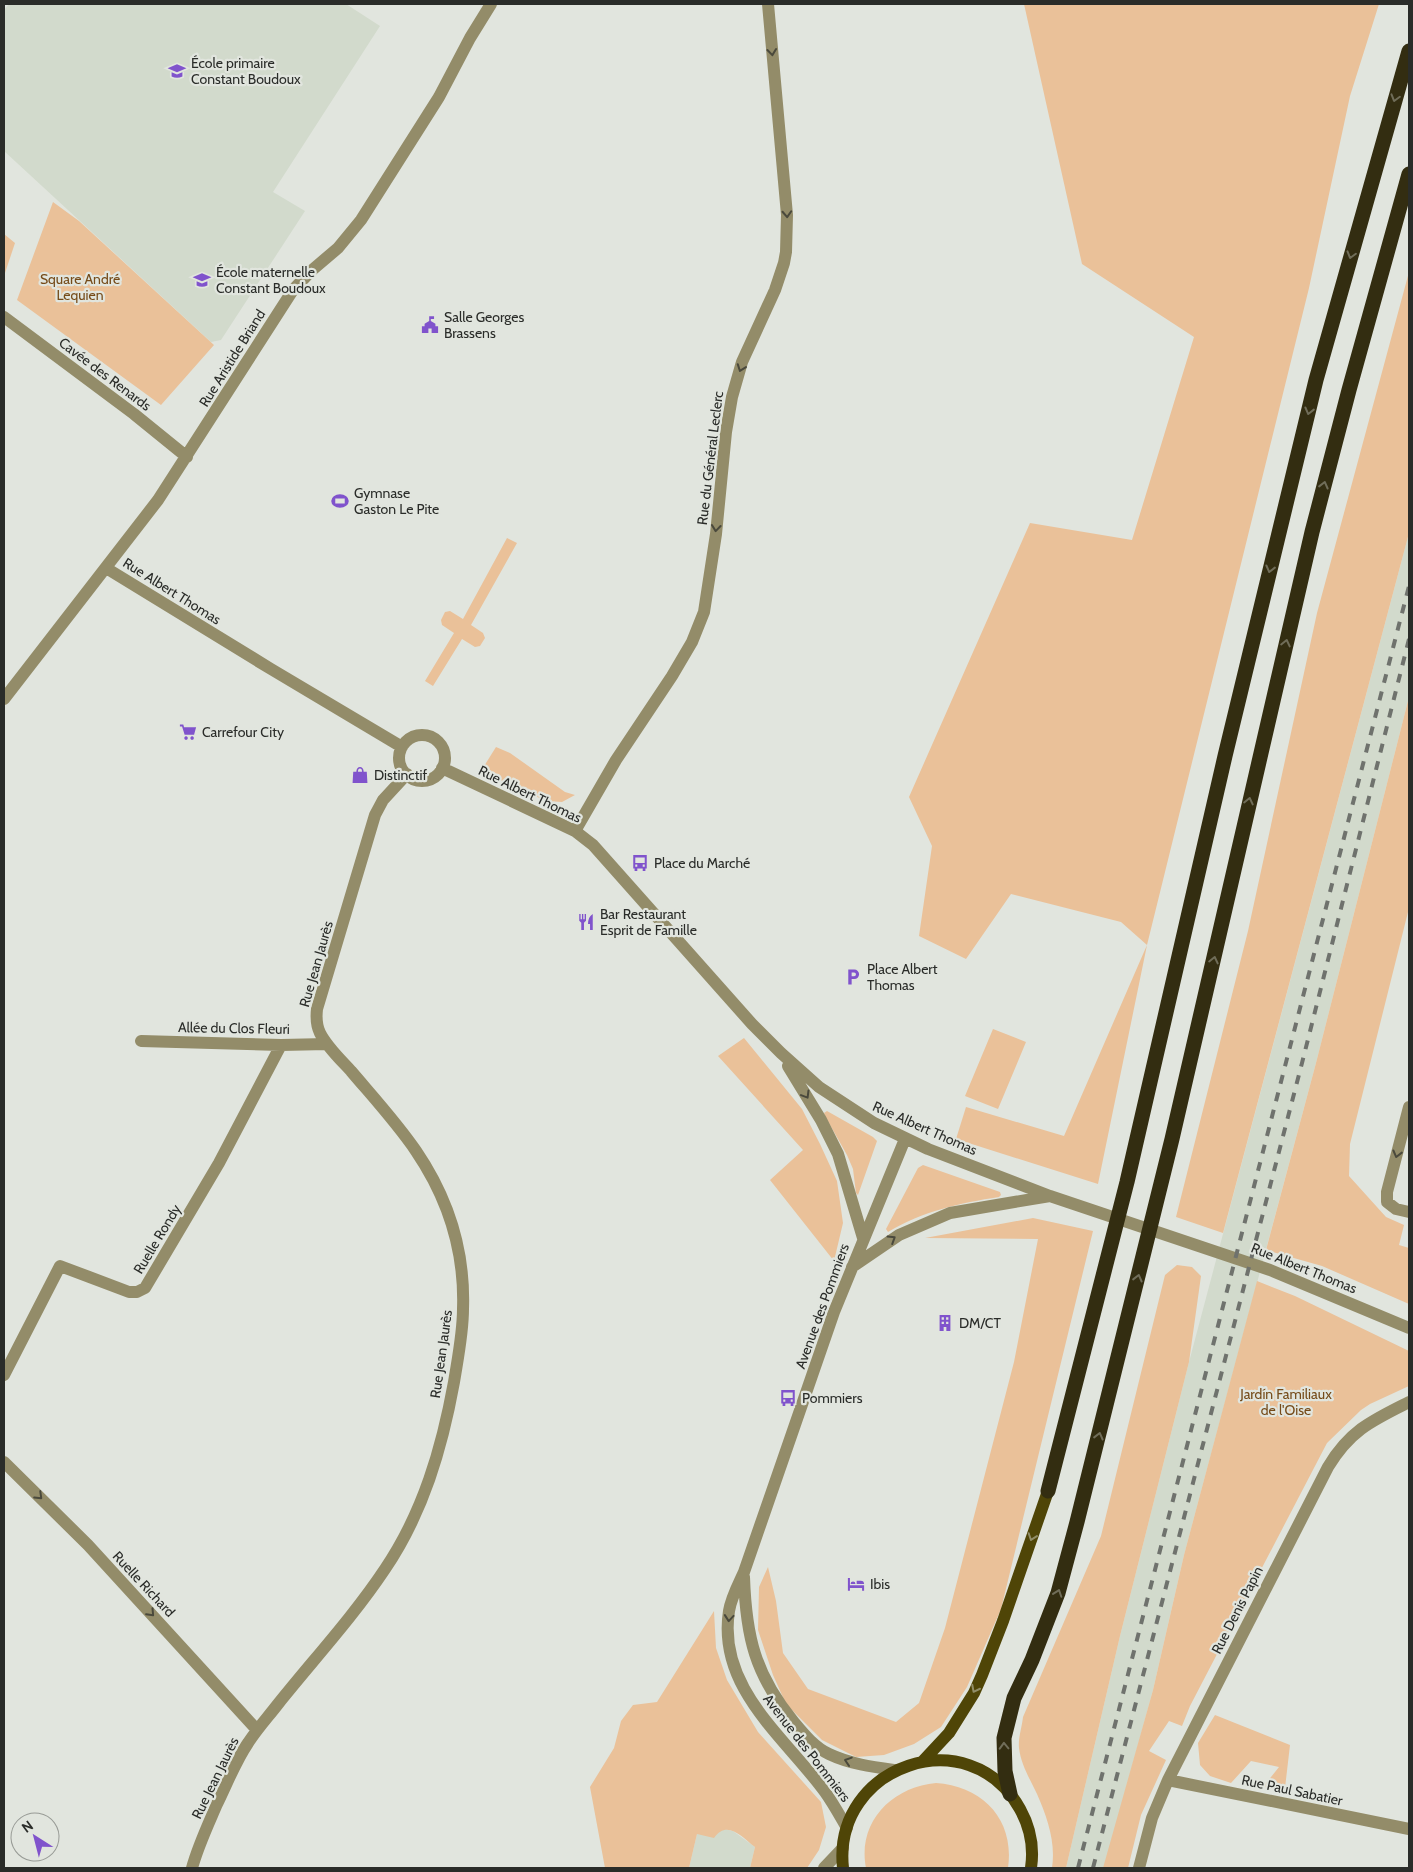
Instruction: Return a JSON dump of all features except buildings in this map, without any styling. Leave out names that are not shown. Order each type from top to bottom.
[{"type":"highway","points":[[1048,1491],[1127,1182],[1225,756],[1316,380],[1409,51]]},
{"type":"highway","points":[[1010,1794],[1006,1771],[1004,1738],[1014,1698],[1032,1660],[1058,1593],[1077,1522],[1176,1120],[1312,532],[1409,174]]},
{"type":"main road","points":[[922,1762],[949,1733],[974,1693],[1003,1621],[1048,1491]]},
{"type":"main road","points":[[843,1868],[843,1848],[847,1828],[851,1816],[865,1794],[895,1770],[922,1762],[947,1761],[970,1766],[992,1778],[1010,1794],[1028,1826],[1032,1850],[1031,1868]]},
{"type":"street","name":"Rue Aristide Briand","points":[[4,699],[158,500],[292,290],[338,248],[361,220],[447,84],[470,38],[491,4]]},
{"type":"street","name":"Rue du Général Leclerc","points":[[575,831],[616,760],[680,663],[692,642],[704,612],[716,534],[726,432],[732,397],[742,362],[775,290],[786,252],[787,215],[768,4]]},
{"type":"street","name":"Cavée des Renards","points":[[4,317],[134,414],[186,457]]},
{"type":"street","name":"Rue Albert Thomas","points":[[106,568],[237,649],[402,747]]},
{"type":"street","points":[[424,735],[433,738],[444,749],[445,760],[442,768],[435,776],[426,780],[417,780],[407,774],[400,762],[402,747],[405,742],[414,736],[424,735]]},
{"type":"street","name":"Rue Albert Thomas","points":[[442,768],[575,831],[593,845],[780,1053],[819,1087],[874,1123],[905,1139],[1050,1196],[1270,1270],[1409,1328]]},
{"type":"street","name":"Rue Jean Jaurès","points":[[192,1868],[198,1847],[241,1753],[257,1730],[360,1604],[385,1570],[404,1539],[426,1491],[441,1443],[462,1336],[463,1306],[458,1249],[450,1218],[439,1190],[416,1152],[396,1124],[327,1044],[318,1028],[317,1009],[376,815],[383,800],[407,774]]},
{"type":"street","name":"Allée du Clos Fleuri","points":[[142,1041],[282,1045],[327,1044]]},
{"type":"street","name":"Ruelle Rondy","points":[[4,1375],[60,1266],[129,1292],[137,1292],[145,1288],[219,1163],[282,1045]]},
{"type":"street","points":[[780,1053],[821,1120],[838,1154],[863,1238]]},
{"type":"street","points":[[1409,1107],[1387,1192],[1388,1202],[1396,1209],[1409,1212]]},
{"type":"street","name":"Avenue des Pommiers","points":[[847,1828],[825,1791],[755,1708],[740,1681],[730,1650],[729,1610],[744,1572],[834,1312],[905,1139]]},
{"type":"street","points":[[852,1267],[899,1235],[942,1216],[970,1209],[1050,1196]]},
{"type":"street","name":"Rue Denis Papin","points":[[1139,1868],[1152,1818],[1168,1780],[1334,1456],[1350,1437],[1370,1421],[1409,1402]]},
{"type":"street","name":"Ruelle Richard","points":[[4,1462],[88,1545],[257,1730]]},
{"type":"street","name":"Avenue des Pommiers","points":[[744,1572],[745,1606],[752,1644],[762,1674],[777,1701],[802,1731],[821,1749],[854,1763],[895,1770]]},
{"type":"street","name":"Rue Paul Sabatier","points":[[1168,1780],[1409,1829]]},
{"type":"street","points":[[824,1868],[843,1848]]},
{"type":"shaded area","name":"École primaire Constant Boudoux","points":[[9,4],[346,4],[380,26],[273,192],[305,211],[221,340],[211,342],[4,151],[4,10]]},
{"type":"shaded area","points":[[1409,533],[1409,697],[1316,1063],[1184,1555],[1153,1690],[1104,1868],[1066,1868],[1120,1636],[1189,1362]]},
{"type":"shaded area","points":[[725,1829],[733,1831],[755,1847],[750,1868],[689,1868],[697,1834]]},
{"type":"green space","points":[[1024,4],[1379,4],[1350,96],[1309,288],[1147,945],[1121,922],[1011,894],[966,959],[919,936],[932,846],[909,797],[1030,523],[1132,540],[1194,337],[1082,264]]},
{"type":"green space","name":"Square André Lequien","points":[[53,202],[79,221],[214,345],[161,405],[17,300]]},
{"type":"green space","points":[[4,234],[15,243],[4,276]]},
{"type":"green space","points":[[1409,272],[1409,533],[1223,1233],[1176,1217],[1248,931],[1317,613]]},
{"type":"green space","points":[[507,538],[517,543],[471,625],[483,633],[485,638],[480,646],[475,647],[462,639],[433,686],[425,681],[454,633],[442,625],[441,620],[445,612],[450,611],[463,619]]},
{"type":"green space","points":[[1409,697],[1409,908],[1350,1144],[1349,1176],[1386,1217],[1404,1225],[1399,1245],[1409,1248],[1409,1304],[1322,1266],[1266,1250],[1316,1063]]},
{"type":"green space","points":[[496,747],[510,753],[565,792],[575,795],[562,802],[546,801],[481,771]]},
{"type":"green space","points":[[1147,945],[1098,1184],[956,1139],[966,1107],[1064,1136]]},
{"type":"green space","points":[[993,1029],[1026,1042],[998,1109],[965,1096]]},
{"type":"green space","points":[[744,1038],[802,1109],[837,1181],[843,1223],[834,1261],[770,1180],[803,1150],[718,1056]]},
{"type":"green space","points":[[827,1111],[877,1141],[858,1195],[856,1193],[853,1169],[825,1116],[824,1113]]},
{"type":"green space","points":[[923,1165],[1000,1192],[1001,1195],[928,1213],[888,1232],[886,1229],[918,1168]]},
{"type":"green space","points":[[1033,1218],[1093,1231],[1001,1609],[967,1687],[941,1727],[914,1744],[884,1755],[856,1757],[822,1740],[786,1704],[773,1675],[758,1630],[759,1587],[768,1567],[776,1601],[783,1653],[808,1689],[896,1722],[919,1703],[945,1628],[1014,1362],[1038,1239],[925,1238]]},
{"type":"green space","points":[[1177,1265],[1192,1267],[1201,1276],[1189,1362],[1120,1636],[1066,1868],[1052,1868],[1052,1839],[1047,1821],[1020,1754],[1019,1740],[1023,1717],[1101,1536],[1165,1275]]},
{"type":"green space","name":"Jardín Familiaux de l'Oise","points":[[1257,1281],[1295,1296],[1409,1351],[1409,1386],[1361,1410],[1327,1443],[1190,1706],[1182,1726],[1169,1721],[1149,1751],[1166,1760],[1141,1815],[1128,1868],[1103,1868],[1153,1690],[1184,1555]]},
{"type":"green space","points":[[714,1611],[716,1648],[727,1680],[758,1732],[821,1802],[826,1827],[819,1850],[807,1868],[750,1868],[755,1847],[740,1835],[724,1830],[714,1838],[697,1834],[689,1868],[605,1868],[590,1787],[614,1748],[621,1721],[633,1705],[657,1702]]},
{"type":"green space","points":[[1215,1715],[1290,1745],[1285,1788],[1263,1787],[1279,1767],[1251,1761],[1231,1783],[1210,1776],[1200,1765],[1198,1743]]},
{"type":"green space","points":[[936,1783],[968,1791],[992,1809],[1001,1821],[1006,1835],[1009,1851],[1008,1868],[866,1868],[865,1851],[867,1836],[881,1810],[905,1792],[920,1786]]},
{"type":"railway","points":[[1078,1868],[1409,586]]},
{"type":"railway","points":[[1093,1868],[1302,1063],[1409,639]]},
{"type":"place","name":"École primaire Constant Boudoux","points":[[177,71]]},
{"type":"place","name":"École maternelle Constant Boudoux","points":[[202,280]]},
{"type":"place","name":"Salle Georges Brassens","points":[[430,325]]},
{"type":"place","name":"Gymnase Gaston Le Pite","points":[[340,501]]},
{"type":"place","name":"Carrefour City","points":[[188,732]]},
{"type":"place","name":"Distinctif","points":[[360,775]]},
{"type":"place","name":"Place du Marché","points":[[640,863]]},
{"type":"place","name":"Bar Restaurant Esprit de Famille","points":[[586,922]]},
{"type":"place","name":"Place Albert Thomas","points":[[853,977]]},
{"type":"place","name":"DM/CT","points":[[945,1323]]},
{"type":"place","name":"Pommiers","points":[[788,1398]]},
{"type":"place","name":"Ibis","points":[[856,1584]]}]
